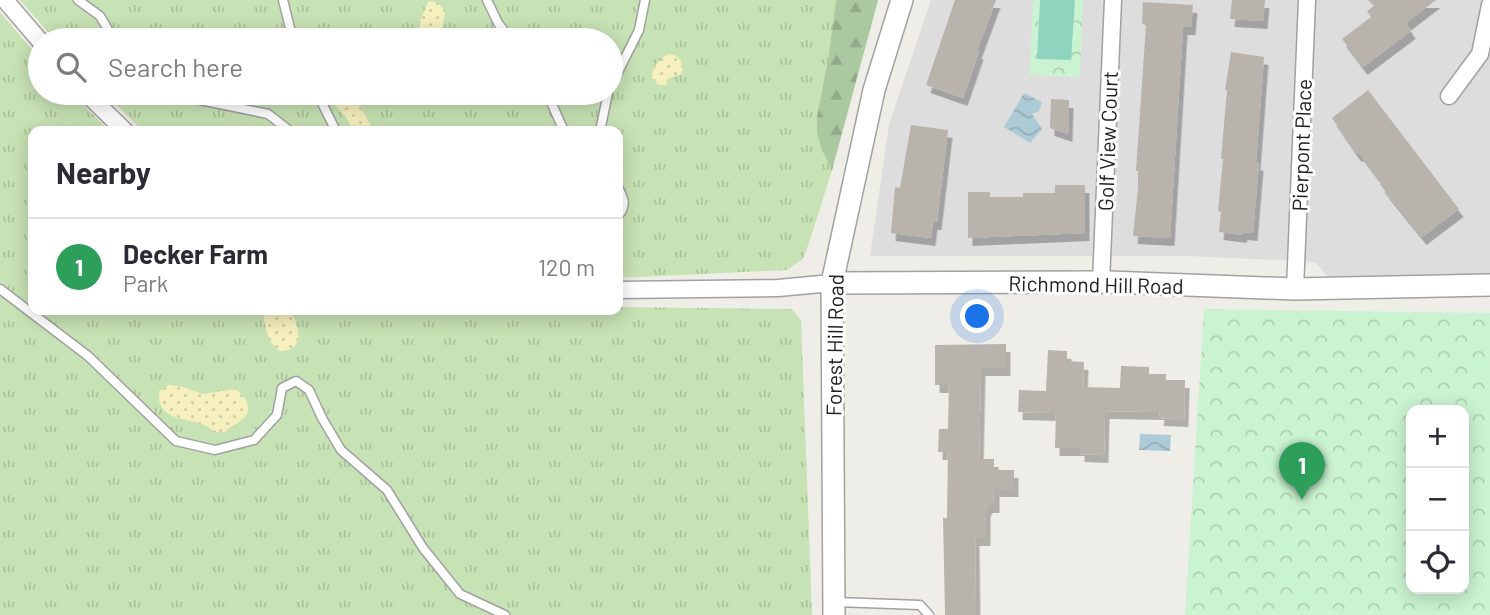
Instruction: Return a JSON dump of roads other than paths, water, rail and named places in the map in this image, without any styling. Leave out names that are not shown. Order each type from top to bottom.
[{"type":"street","points":[[5,0],[29,28]]},
{"type":"street","name":"Forest Hill Road","points":[[834,609],[832,283],[871,102],[902,0]]},
{"type":"street","name":"Golf View Court","points":[[1101,282],[1113,0]]},
{"type":"street","name":"Pierpont Place","points":[[1295,289],[1307,0]]},
{"type":"street","points":[[1449,96],[1480,54],[1490,5]]},
{"type":"street","points":[[98,105],[120,126]]},
{"type":"street","name":"Richmond Hill Road","points":[[623,290],[778,288],[832,283],[1101,282],[1295,289],[1490,285]]},
{"type":"lane","points":[[78,0],[100,16],[107,28]]},
{"type":"lane","points":[[283,0],[290,28]]},
{"type":"lane","points":[[487,0],[502,28]]},
{"type":"lane","points":[[623,62],[639,30],[645,0]]},
{"type":"lane","points":[[224,105],[268,114],[284,126]]},
{"type":"lane","points":[[323,105],[334,126]]},
{"type":"lane","points":[[552,105],[562,126]]},
{"type":"lane","points":[[601,126],[605,105]]},
{"type":"lane","points":[[0,289],[28,310]]},
{"type":"lane","points":[[34,315],[88,356],[176,441],[215,450],[254,440],[277,415],[282,388],[296,381],[309,390],[341,450],[387,490],[423,548],[460,594],[505,615]]},
{"type":"lane","points":[[834,609],[920,605],[929,615]]},
{"type":"water","points":[[1024,93],[1042,102],[1039,111],[1032,114],[1042,129],[1030,143],[1004,127]]},
{"type":"water","points":[[1140,434],[1171,435],[1170,451],[1139,450]]},
{"type":"place","name":"Decker Farm","points":[[1302,500]]}]
